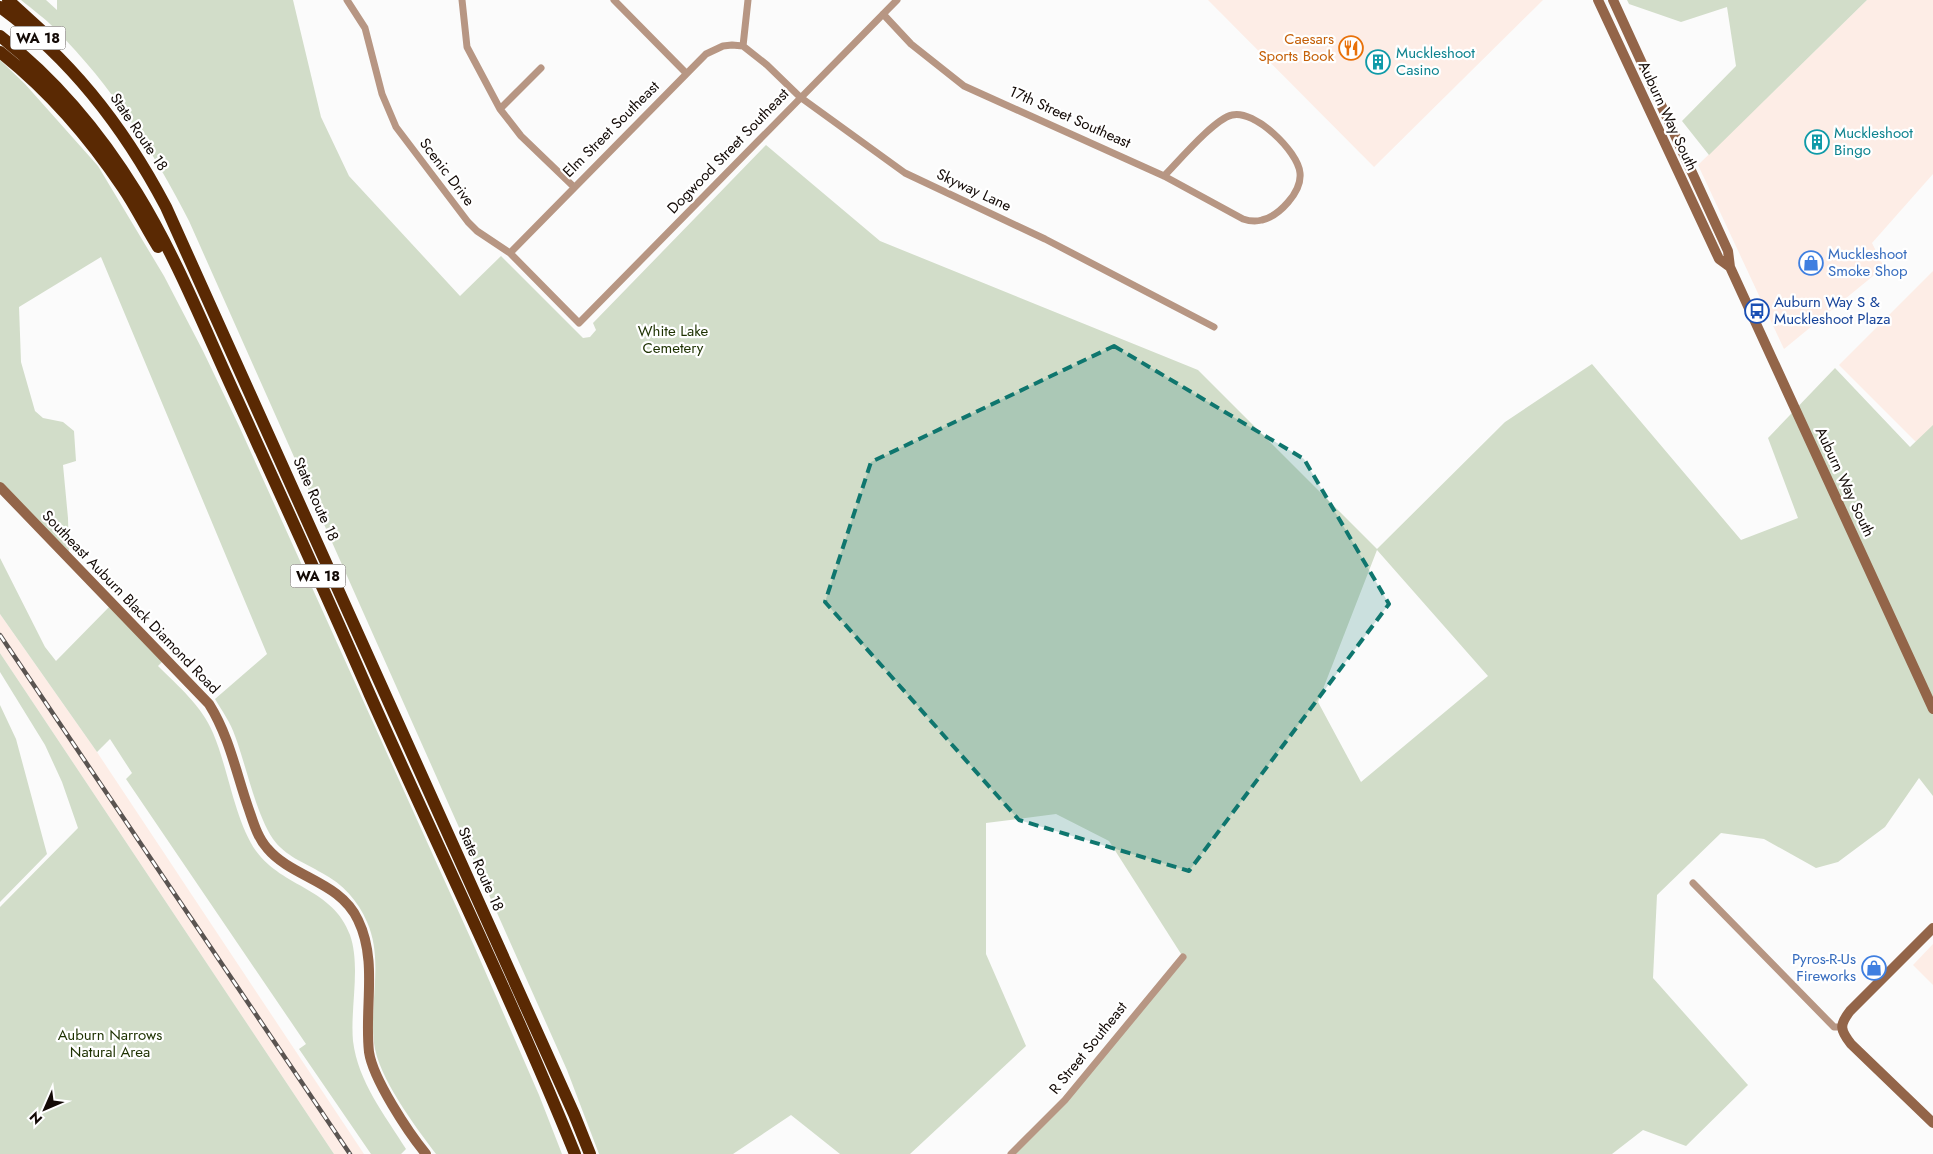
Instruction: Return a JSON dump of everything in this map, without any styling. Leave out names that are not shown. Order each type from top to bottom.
[{"type":"highway","points":[[8,0],[39,27],[68,58],[74,73]]},
{"type":"highway","name":"State Route 18","points":[[0,7],[27,28],[74,73],[106,111],[152,180],[183,242],[590,1154]]},
{"type":"highway","name":"State Route 18","points":[[0,36],[54,85],[97,136],[138,194],[157,228],[315,569],[575,1154]]},
{"type":"highway","points":[[0,52],[38,86],[99,155],[124,190],[151,236],[184,285]]},
{"type":"main road","name":"Auburn Way South","points":[[1598,0],[1719,258],[1730,267]]},
{"type":"main road","name":"Auburn Way South","points":[[1613,0],[1729,255],[1730,267],[1933,709]]},
{"type":"main road","name":"Southeast Auburn Black Diamond Road","points":[[0,487],[209,704],[219,720],[229,746],[258,834],[268,849],[281,860],[346,901],[358,919],[366,941],[369,964],[368,1033],[370,1054],[375,1072],[405,1125],[426,1154]]},
{"type":"main road","points":[[1933,928],[1850,1011],[1842,1027],[1851,1044],[1933,1122]]},
{"type":"street","name":"Scenic Drive","points":[[347,0],[365,28],[382,94],[396,127],[468,222],[477,231],[510,253],[580,323]]},
{"type":"street","points":[[462,0],[467,47],[500,109],[521,136],[574,187]]},
{"type":"street","points":[[614,0],[686,73]]},
{"type":"street","points":[[743,46],[748,0]]},
{"type":"street","name":"Dogwood Street Southeast","points":[[580,323],[897,0]]},
{"type":"street","name":"17th Street Southeast","points":[[883,14],[911,44],[964,86],[1164,176],[1243,219],[1253,222],[1271,217],[1292,196],[1300,184],[1300,172],[1290,152],[1256,119],[1243,114],[1233,114],[1216,124],[1164,176]]},
{"type":"street","name":"Elm Street Southeast","points":[[510,253],[706,54],[716,48],[732,45],[743,46]]},
{"type":"street","name":"Skyway Lane","points":[[743,46],[767,64],[800,97],[905,173],[1045,238],[1214,326]]},
{"type":"street","points":[[500,109],[541,68]]},
{"type":"street","points":[[1693,883],[1834,1027],[1842,1027]]},
{"type":"street","name":"R Street Southeast","points":[[1011,1154],[1065,1100],[1183,957]]},
{"type":"highlighted area","points":[[1114,346],[1304,459],[1389,604],[1189,871],[1019,820],[825,602],[871,462]]},
{"type":"shaded area","points":[[1208,0],[1543,0],[1374,167]]},
{"type":"shaded area","points":[[1867,0],[1933,0],[1933,174],[1872,243],[1884,267],[1784,349],[1698,165]]},
{"type":"shaded area","points":[[1933,271],[1933,426],[1917,443],[1839,365]]},
{"type":"shaded area","points":[[0,614],[97,752],[364,1154],[334,1154],[0,653]]},
{"type":"shaded area","points":[[1933,944],[1933,985],[1913,965]]},
{"type":"green space","name":"White Lake Cemetery","points":[[21,0],[46,0],[57,10],[57,0],[293,0],[321,117],[349,176],[460,296],[501,256],[583,338],[590,337],[596,330],[593,323],[766,145],[880,241],[1198,370],[1377,549],[1505,422],[1592,364],[1741,540],[1798,518],[1768,438],[1835,368],[1910,447],[1933,425],[1933,796],[1919,778],[1885,827],[1838,862],[1816,868],[1764,839],[1721,833],[1657,895],[1653,978],[1748,1085],[1686,1146],[1643,1130],[1612,1154],[1011,1154],[1065,1100],[1183,957],[1109,841],[1056,814],[986,823],[986,954],[1026,1046],[910,1154],[840,1154],[791,1115],[733,1154],[599,1154],[567,1070],[189,221],[146,145],[113,96],[76,51],[48,22]],"holes":[[[1377,550],[1488,676],[1361,782],[1318,702]]]},
{"type":"green space","points":[[1627,0],[1867,0],[1709,155],[1682,121],[1736,66],[1727,7],[1681,22],[1629,4]]},
{"type":"green space","points":[[0,60],[25,84],[98,166],[164,276],[203,351],[239,426],[475,948],[539,1095],[562,1154],[436,1154],[408,1116],[382,1071],[374,1043],[375,951],[367,922],[354,900],[337,882],[289,855],[273,839],[256,803],[233,731],[215,699],[267,654],[101,257],[19,307],[21,362],[35,411],[43,418],[63,422],[74,431],[76,461],[63,465],[68,518],[69,557],[0,483]]},
{"type":"green space","points":[[0,558],[45,647],[56,661],[113,603],[166,658],[158,666],[196,705],[213,733],[237,810],[256,851],[280,873],[332,907],[342,919],[350,935],[355,960],[352,1028],[356,1056],[366,1084],[406,1149],[401,1154],[371,1154],[299,1049],[306,1044],[126,779],[132,773],[110,739],[97,752],[0,614]]},
{"type":"green space","name":"Auburn Narrows Natural Area","points":[[0,653],[334,1154],[0,1154],[0,907],[78,828],[62,782],[45,745],[0,672]]},
{"type":"green space","points":[[0,705],[16,739],[47,854],[0,902]]},
{"type":"railway","points":[[0,635],[350,1154]]},
{"type":"place","name":"Caesars Sports Book","points":[[1351,48]]},
{"type":"place","name":"Muckleshoot Casino","points":[[1378,62]]},
{"type":"place","name":"Muckleshoot Bingo","points":[[1817,142]]},
{"type":"place","name":"Muckleshoot Smoke Shop","points":[[1811,263]]},
{"type":"place","name":"Auburn Way S & Muckleshoot Plaza","points":[[1757,311]]},
{"type":"place","name":"Pyros-R-Us Fireworks","points":[[1874,968]]}]
